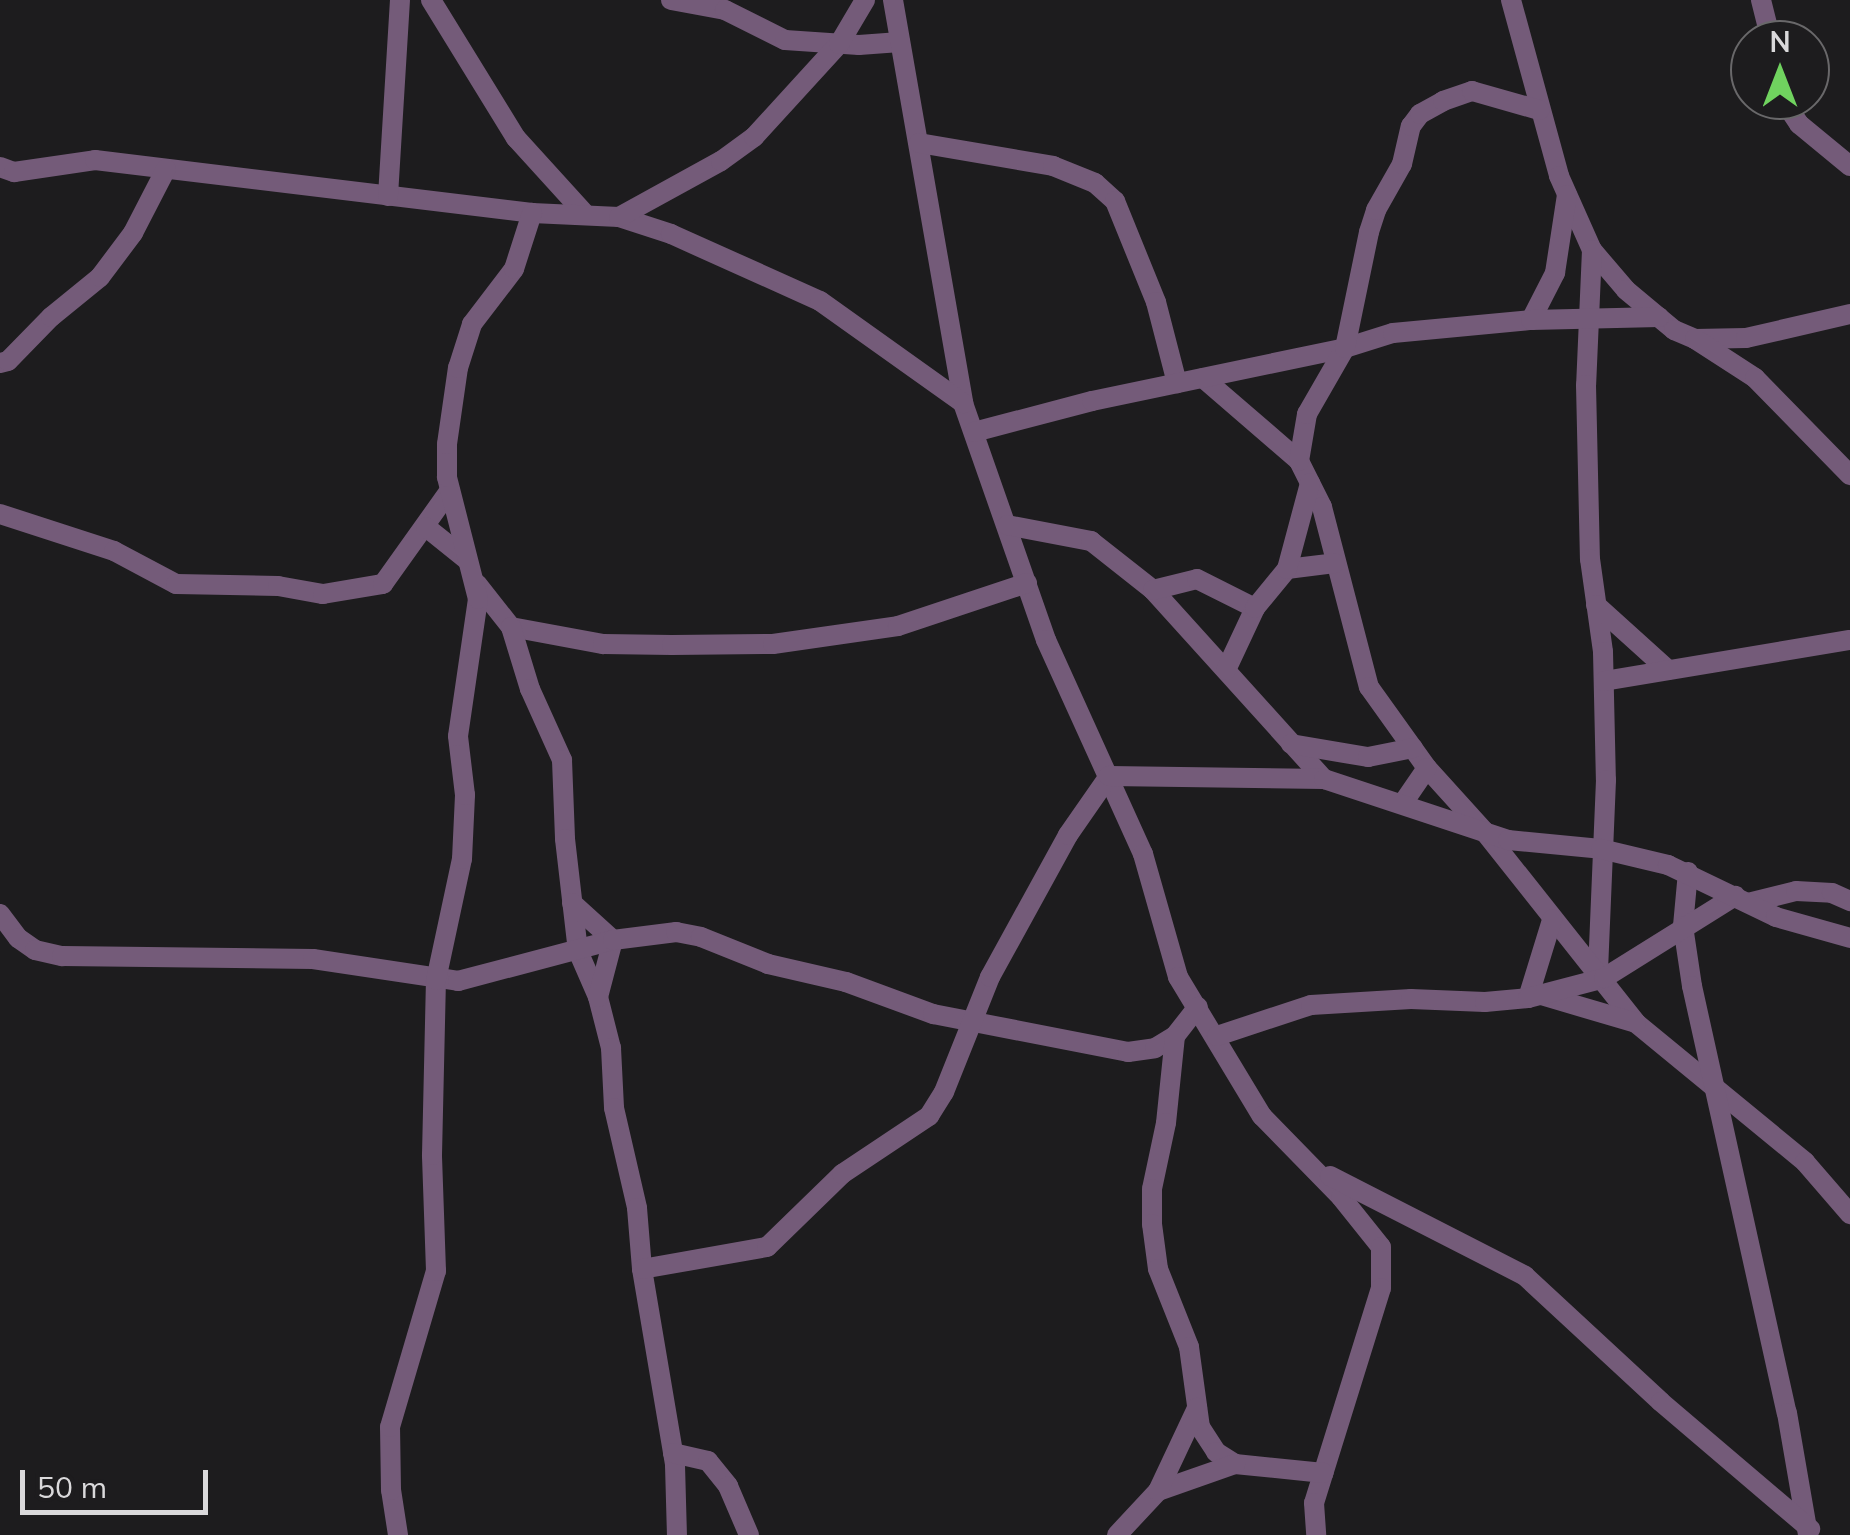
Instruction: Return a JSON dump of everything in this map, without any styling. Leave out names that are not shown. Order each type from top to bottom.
[{"type":"street","points":[[388,196],[400,0]]},
{"type":"street","points":[[431,0],[516,138],[586,215]]},
{"type":"street","points":[[671,0],[725,10],[785,40],[838,44],[900,42]]},
{"type":"street","points":[[618,218],[754,137],[797,95],[838,44],[865,0]]},
{"type":"street","points":[[893,0],[963,403],[1046,640],[1143,854],[1178,977],[1218,1036],[1262,1116],[1381,1247],[1381,1288],[1314,1503],[1316,1535]]},
{"type":"street","points":[[1512,0],[1539,110],[1592,250],[1626,290],[1660,317],[1754,378],[1850,475]]},
{"type":"street","points":[[1299,461],[1307,414],[1345,348],[1376,210],[1398,174],[1411,126],[1420,114],[1472,91],[1539,110]]},
{"type":"street","points":[[1796,120],[1850,166]]},
{"type":"street","points":[[918,143],[1053,166],[1096,183],[1114,201],[1129,231],[1156,302],[1177,383]]},
{"type":"street","points":[[0,166],[14,172],[94,160],[532,212],[618,218],[670,234],[820,301],[963,403]]},
{"type":"street","points":[[0,363],[100,277],[133,233],[166,169]]},
{"type":"street","points":[[1530,320],[1555,273],[1568,195]]},
{"type":"street","points":[[532,212],[514,269],[472,324],[458,368],[448,444],[450,490],[466,559],[476,582],[505,622],[562,760],[578,951],[598,996],[611,1048],[614,1108],[637,1208],[642,1268],[674,1453],[677,1535]]},
{"type":"street","points":[[1592,250],[1590,559],[1604,681],[1606,780],[1601,849],[1601,975]]},
{"type":"street","points":[[1695,340],[1746,338],[1850,314]]},
{"type":"street","points":[[974,432],[1345,348],[1394,333],[1530,320],[1660,317]]},
{"type":"street","points":[[1203,378],[1299,461],[1322,507],[1369,686],[1427,768],[1484,831],[1636,1023],[1805,1162],[1850,1214]]},
{"type":"street","points":[[1226,670],[1255,608],[1286,569],[1310,483]]},
{"type":"street","points":[[0,514],[114,550],[176,584],[278,586],[323,594],[383,584],[450,490]]},
{"type":"street","points":[[1007,525],[1091,541],[1153,590],[1324,779]]},
{"type":"street","points":[[426,528],[466,559]]},
{"type":"street","points":[[1286,569],[1335,563]]},
{"type":"street","points":[[1153,590],[1197,580],[1255,608]]},
{"type":"street","points":[[398,1535],[391,1490],[392,1409],[415,1355],[436,1271],[436,980],[462,859],[465,794],[458,736],[475,622],[476,582]]},
{"type":"street","points":[[475,622],[505,622],[603,644],[774,644],[898,626],[1027,583]]},
{"type":"street","points":[[1596,605],[1668,670]]},
{"type":"street","points":[[1604,681],[1850,640]]},
{"type":"street","points":[[1291,744],[1368,756],[1412,748]]},
{"type":"street","points":[[1403,803],[1427,768]]},
{"type":"street","points":[[1109,776],[1324,779],[1508,840],[1601,849],[1688,872],[1817,932],[1850,938]]},
{"type":"street","points":[[642,1268],[767,1247],[842,1174],[929,1116],[944,1092],[990,977],[1041,882],[1109,776]]},
{"type":"street","points":[[1688,872],[1683,926],[1712,1085],[1788,1413],[1810,1532]]},
{"type":"street","points":[[1218,1036],[1311,1005],[1351,1000],[1485,1002],[1534,996],[1601,975],[1665,944],[1683,926],[1741,899],[1796,891],[1832,894],[1850,901]]},
{"type":"street","points":[[572,903],[613,940]]},
{"type":"street","points":[[0,914],[18,938],[35,950],[62,956],[345,961],[458,981],[613,940],[676,932],[701,937],[768,964],[846,982],[933,1014],[1128,1052],[1155,1048],[1175,1036],[1198,1007]]},
{"type":"street","points":[[1534,996],[1552,920]]},
{"type":"street","points":[[598,996],[613,940]]},
{"type":"street","points":[[1534,996],[1636,1023]]},
{"type":"street","points":[[1175,1036],[1166,1123],[1152,1190],[1158,1268],[1188,1347],[1200,1427],[1216,1452],[1235,1464]]},
{"type":"street","points":[[1310,1166],[1525,1276],[1810,1532]]},
{"type":"street","points":[[1117,1535],[1158,1491],[1197,1408]]},
{"type":"street","points":[[674,1453],[708,1461],[728,1486],[749,1535]]},
{"type":"street","points":[[1158,1491],[1235,1464],[1324,1474]]}]
